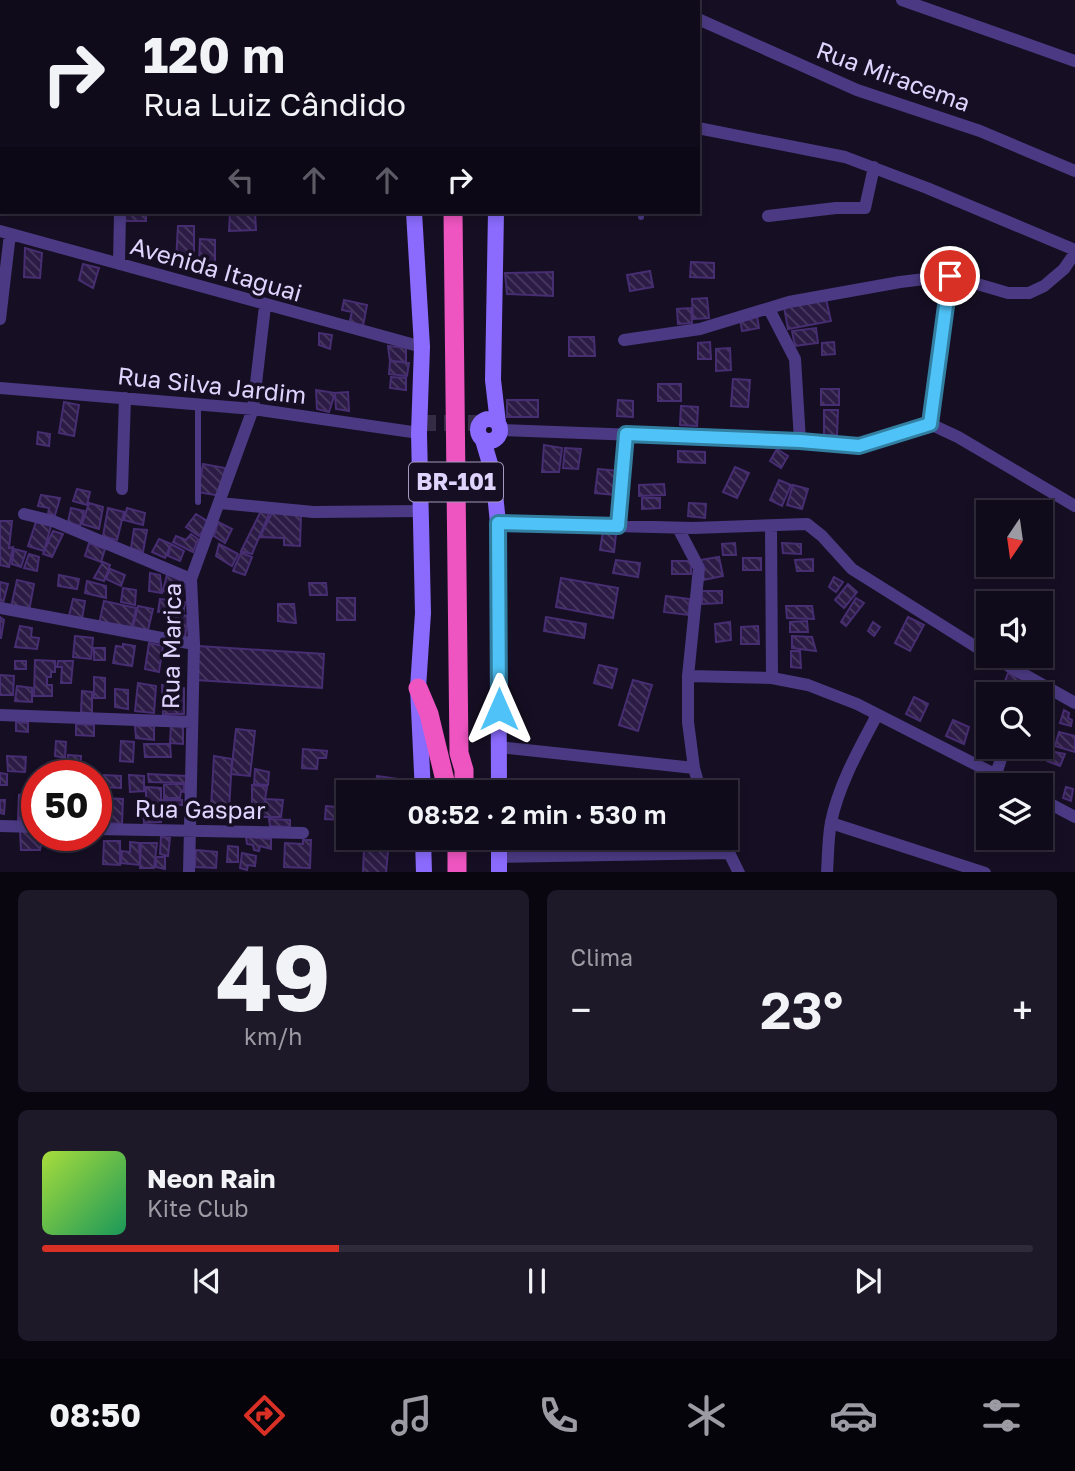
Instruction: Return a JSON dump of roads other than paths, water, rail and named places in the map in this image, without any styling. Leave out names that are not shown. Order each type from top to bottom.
[{"type":"highway","name":"BR-101","points":[[453,214],[459,753],[464,780]]},
{"type":"highway","points":[[418,688],[429,714],[445,780]]},
{"type":"highway","name":"BR-101","points":[[456,780],[455,766],[459,753]]},
{"type":"main road","points":[[414,214],[422,347],[419,433],[423,613],[418,688],[422,780]]},
{"type":"main road","points":[[496,214],[493,474],[498,523],[499,780]]},
{"type":"main road","points":[[423,850],[424,872]]},
{"type":"street","points":[[902,0],[1075,61]]},
{"type":"street","name":"Rua Miracema","points":[[700,20],[857,90],[981,131],[1075,171]]},
{"type":"street","points":[[624,341],[701,329],[789,302],[950,276],[1008,293],[1030,293],[1044,286],[1064,269],[1075,251],[874,167],[840,156],[700,128]]},
{"type":"street","points":[[768,216],[836,208],[865,208],[874,167]]},
{"type":"street","points":[[119,264],[120,214]]},
{"type":"street","points":[[0,319],[5,233]]},
{"type":"street","name":"Avenida Itaguai","points":[[5,233],[422,347]]},
{"type":"street","points":[[930,424],[950,276]]},
{"type":"street","name":"Rua Marica","points":[[189,872],[194,645],[191,579],[253,408],[265,306]]},
{"type":"street","points":[[769,309],[795,359],[800,441]]},
{"type":"street","name":"Rua Silva Jardim","points":[[0,388],[253,408],[419,433]]},
{"type":"street","points":[[122,489],[125,398]]},
{"type":"street","points":[[493,429],[800,441],[859,446],[930,424],[958,437],[1075,506]]},
{"type":"street","points":[[618,526],[626,434]]},
{"type":"street","points":[[220,503],[313,512],[422,511]]},
{"type":"street","points":[[24,514],[53,520],[191,579]]},
{"type":"street","points":[[498,523],[678,527],[807,524],[822,536],[852,569],[976,647]]},
{"type":"street","points":[[771,526],[772,678]]},
{"type":"street","points":[[678,527],[699,568],[688,676],[688,722],[697,780]]},
{"type":"street","points":[[0,608],[194,645]]},
{"type":"street","points":[[1012,668],[1075,703]]},
{"type":"street","points":[[688,676],[772,678],[808,685],[857,704],[994,773]]},
{"type":"street","points":[[1026,682],[1028,677]]},
{"type":"street","points":[[0,715],[192,722]]},
{"type":"street","points":[[828,872],[831,823],[852,762],[877,715]]},
{"type":"street","points":[[499,747],[694,768]]},
{"type":"street","points":[[1053,805],[1075,817]]},
{"type":"street","points":[[831,823],[982,872]]},
{"type":"street","points":[[0,826],[21,827]]},
{"type":"street","name":"Rua Gaspar","points":[[112,829],[303,833]]},
{"type":"street","points":[[728,850],[738,872]]},
{"type":"street","points":[[499,865],[729,853]]},
{"type":"lane","points":[[198,404],[198,502]]},
{"type":"tunnel","points":[[420,423],[480,423]]}]
